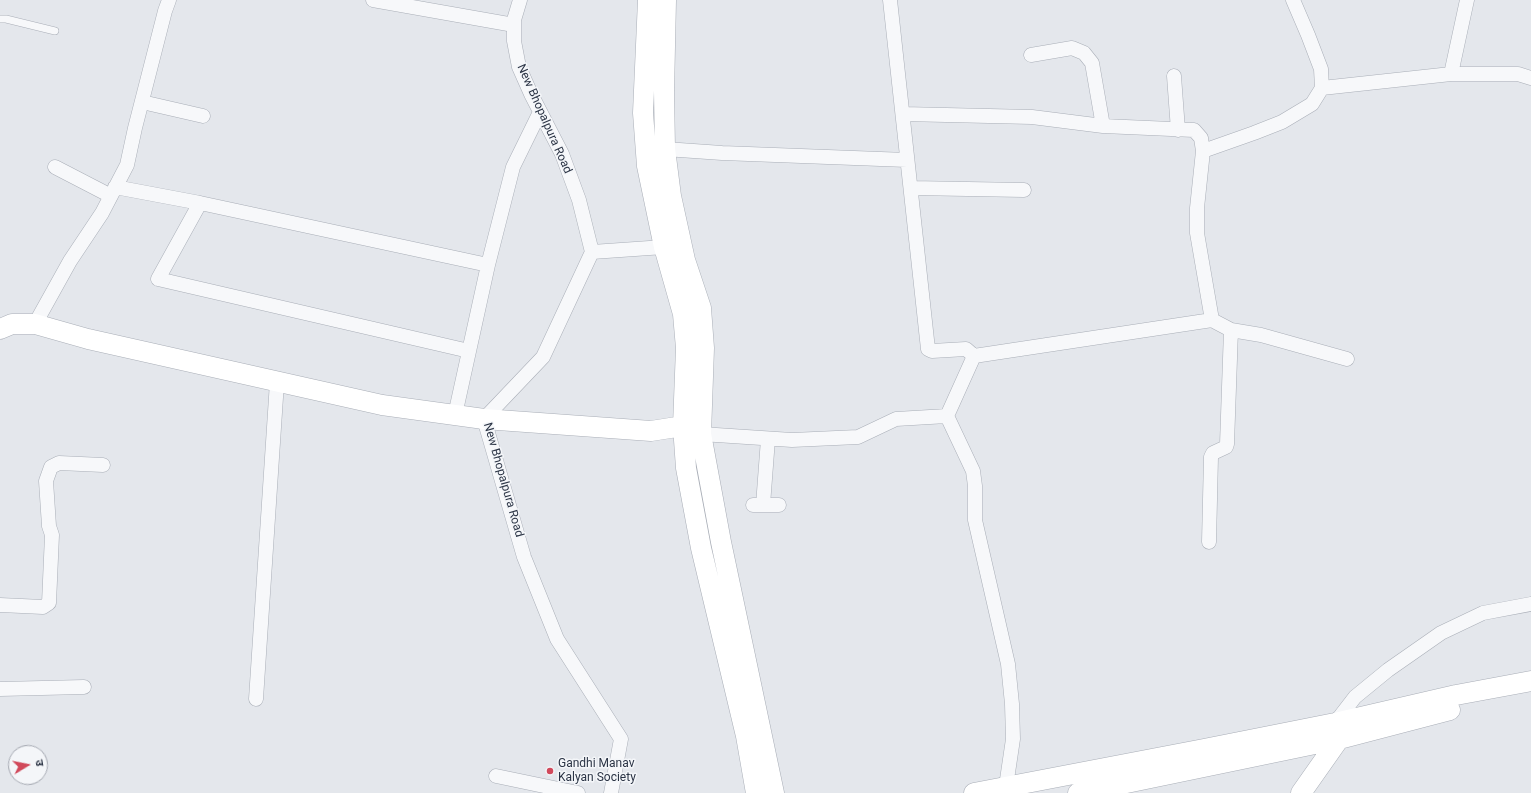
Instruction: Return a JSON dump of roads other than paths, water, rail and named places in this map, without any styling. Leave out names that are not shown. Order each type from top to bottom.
[{"type":"street","points":[[36,324],[70,261],[102,213],[127,165],[169,0]]},
{"type":"street","points":[[373,0],[514,26]]},
{"type":"street","name":"New Bhopalpura Road","points":[[520,0],[514,26],[514,41],[520,67],[531,94],[562,154],[579,200],[592,252],[543,357],[484,419],[524,556],[557,639],[621,739],[611,793]]},
{"type":"street","points":[[648,0],[643,113],[647,166],[664,247],[683,314],[686,348],[683,426],[686,468],[701,548],[746,736],[756,793]]},
{"type":"street","points":[[666,0],[664,92],[665,149],[671,196],[682,246],[701,308],[704,348],[701,434],[721,542],[774,793]]},
{"type":"street","points":[[890,0],[928,349],[932,351],[966,350],[974,356],[1212,320],[1231,330],[1261,335],[1346,359]]},
{"type":"street","points":[[1203,151],[1282,122],[1312,104],[1322,88],[1321,69],[1293,0]]},
{"type":"street","points":[[1451,74],[1467,0]]},
{"type":"street","points":[[1031,55],[1072,48],[1084,53],[1092,63],[1103,126]]},
{"type":"street","points":[[1322,88],[1451,74],[1518,74],[1531,78]]},
{"type":"street","points":[[1174,76],[1178,130]]},
{"type":"street","points":[[142,102],[203,116]]},
{"type":"street","points":[[455,415],[488,265],[513,167],[540,112]]},
{"type":"street","points":[[903,114],[1032,117],[1103,126],[1194,130],[1201,138],[1203,151],[1197,208],[1197,233],[1212,320]]},
{"type":"street","points":[[665,149],[722,154],[907,160]]},
{"type":"street","points":[[55,167],[113,192],[200,204],[488,265]]},
{"type":"street","points":[[911,188],[1024,190]]},
{"type":"street","points":[[200,204],[158,279],[469,351]]},
{"type":"street","points":[[592,252],[664,247]]},
{"type":"street","points":[[0,329],[12,324],[36,324],[88,338],[382,406],[484,419],[651,431],[683,426],[701,434],[792,440],[858,437],[896,419],[947,416]]},
{"type":"street","points":[[1209,542],[1211,457],[1213,453],[1226,447],[1227,444],[1231,330]]},
{"type":"street","points":[[974,356],[947,416],[973,471],[975,486],[975,520],[1008,664],[1012,704],[1013,740],[1006,790]]},
{"type":"street","points":[[256,699],[278,382]]},
{"type":"street","points":[[768,438],[758,505],[779,505]]},
{"type":"street","points":[[0,605],[43,606],[49,603],[52,535],[49,526],[46,480],[51,467],[59,463],[103,465]]},
{"type":"street","points":[[1301,793],[1355,697],[1388,670],[1441,633],[1483,613],[1531,604]]},
{"type":"street","points":[[1078,793],[1337,731],[1456,695],[1531,681]]},
{"type":"street","points":[[0,689],[84,687]]},
{"type":"street","points":[[974,793],[1006,790],[1531,695]]},
{"type":"street","points":[[496,776],[530,788],[578,793]]},
{"type":"lane","points":[[0,19],[6,19],[55,31]]},
{"type":"place","name":"Gandhi Manav Kalyan Society","points":[[550,771]]}]
